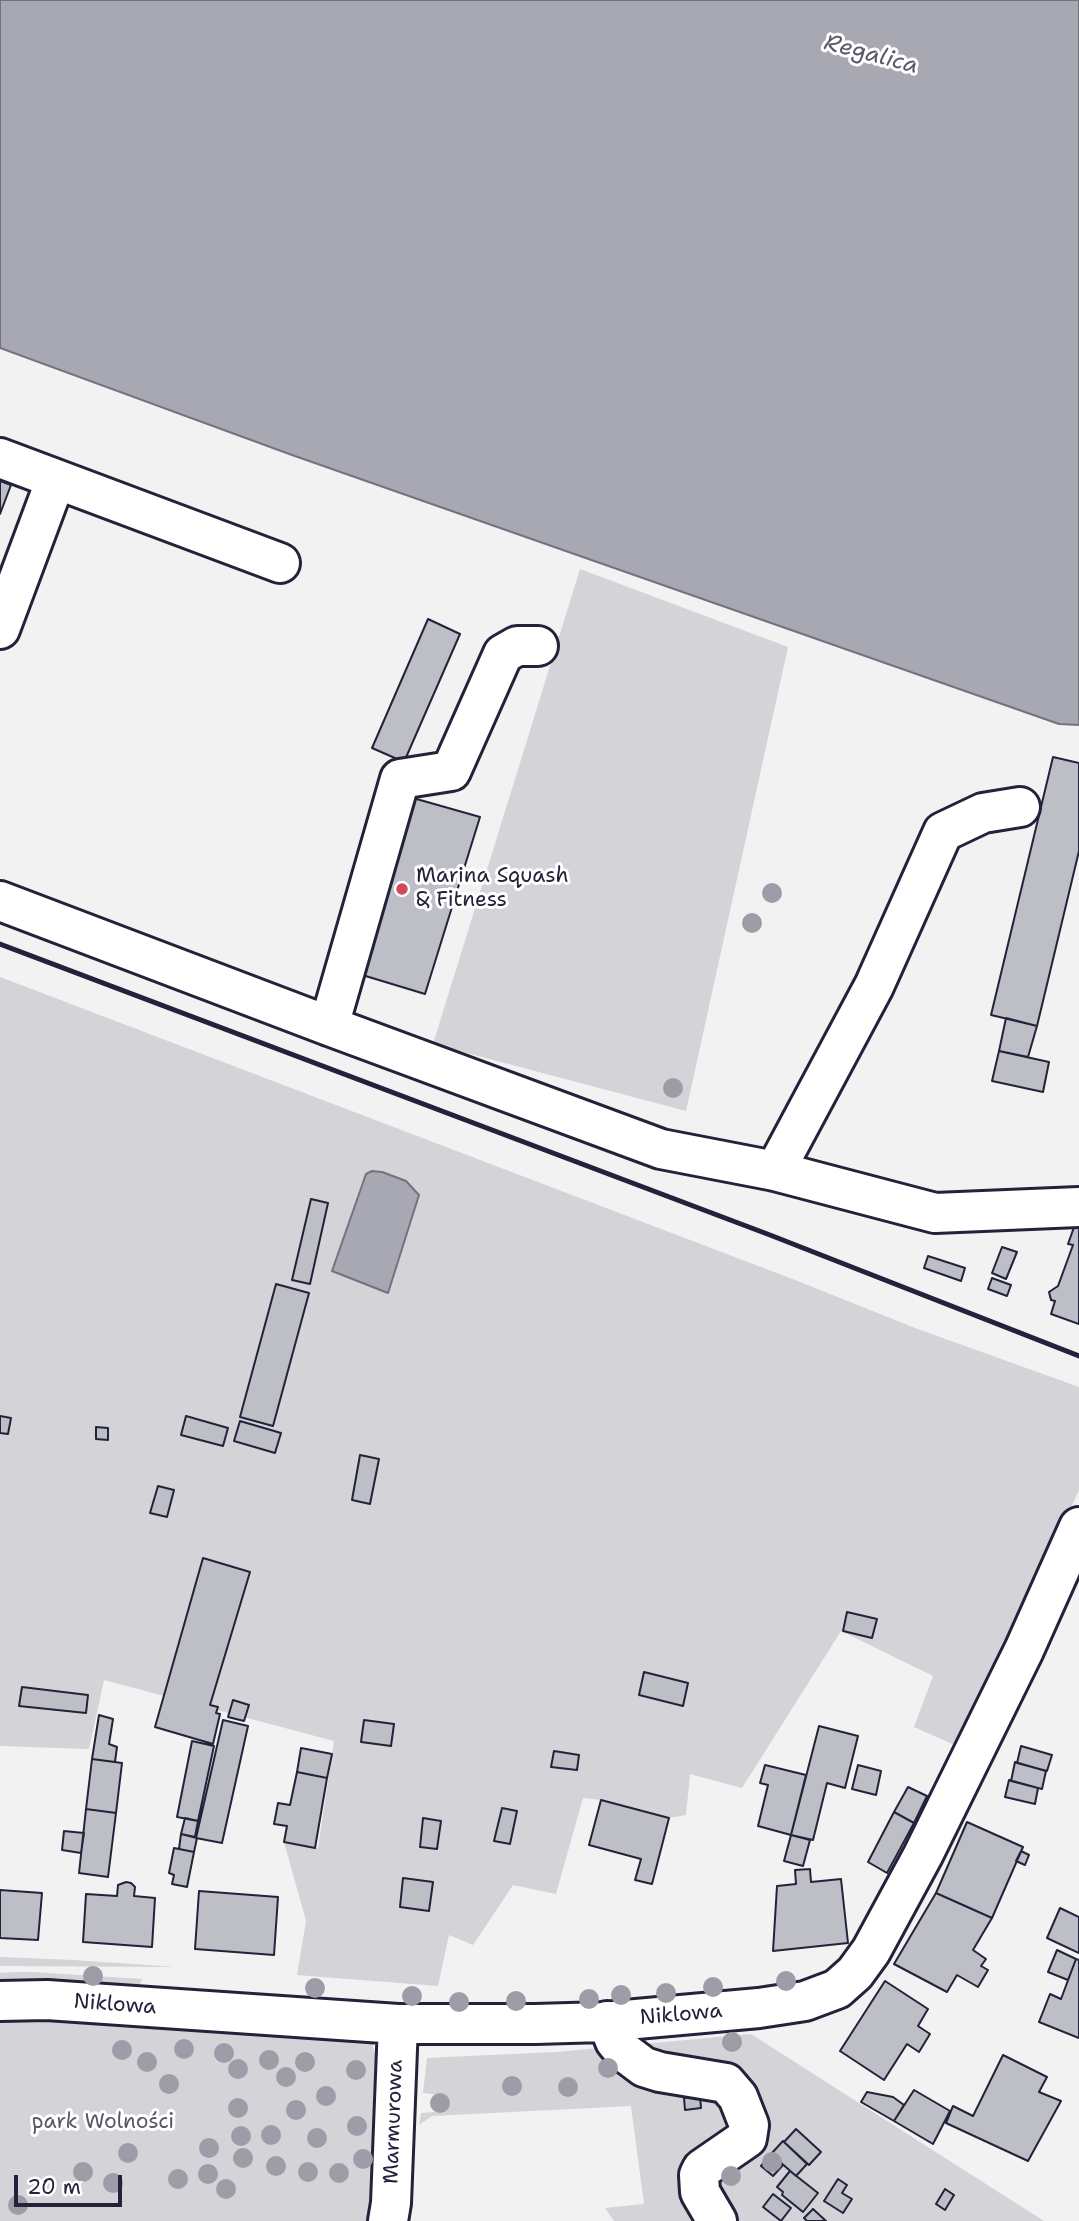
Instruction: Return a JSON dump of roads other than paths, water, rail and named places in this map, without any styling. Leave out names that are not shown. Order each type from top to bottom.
[{"type":"street","points":[[0,458],[280,563]]},
{"type":"street","points":[[0,629],[56,479]]},
{"type":"street","points":[[329,1026],[400,779],[452,771],[503,654],[517,646],[538,646]]},
{"type":"street","points":[[775,1171],[874,986],[943,832],[983,813],[1020,807]]},
{"type":"street","points":[[0,901],[661,1149],[775,1171],[934,1213],[1079,1207]]},
{"type":"street","name":"Niklowa","points":[[0,2001],[47,2000],[398,2024],[507,2024],[607,2021],[759,2008],[805,2001],[838,1989],[855,1973],[871,1951],[945,1813],[1024,1650],[1079,1527]]},
{"type":"street","points":[[607,2021],[615,2041],[624,2052],[644,2067],[726,2083],[738,2097],[749,2125],[747,2138],[702,2169],[699,2175],[700,2192],[717,2221]]},
{"type":"street","name":"Marmurowa","points":[[388,2221],[398,2024]]},
{"type":"water","name":"Regalica","points":[[0,0],[1079,0],[1079,725],[1059,724],[292,455],[0,348]]},
{"type":"water","points":[[372,1171],[406,1181],[419,1195],[388,1293],[332,1271],[366,1174]]},
{"type":"railway","points":[[0,944],[770,1235],[1079,1356]]},
{"type":"place","name":"Marina Squash & Fitness","points":[[402,889]]},
{"type":"park label","name":"park Wolności","points":[[103,2123]]}]
